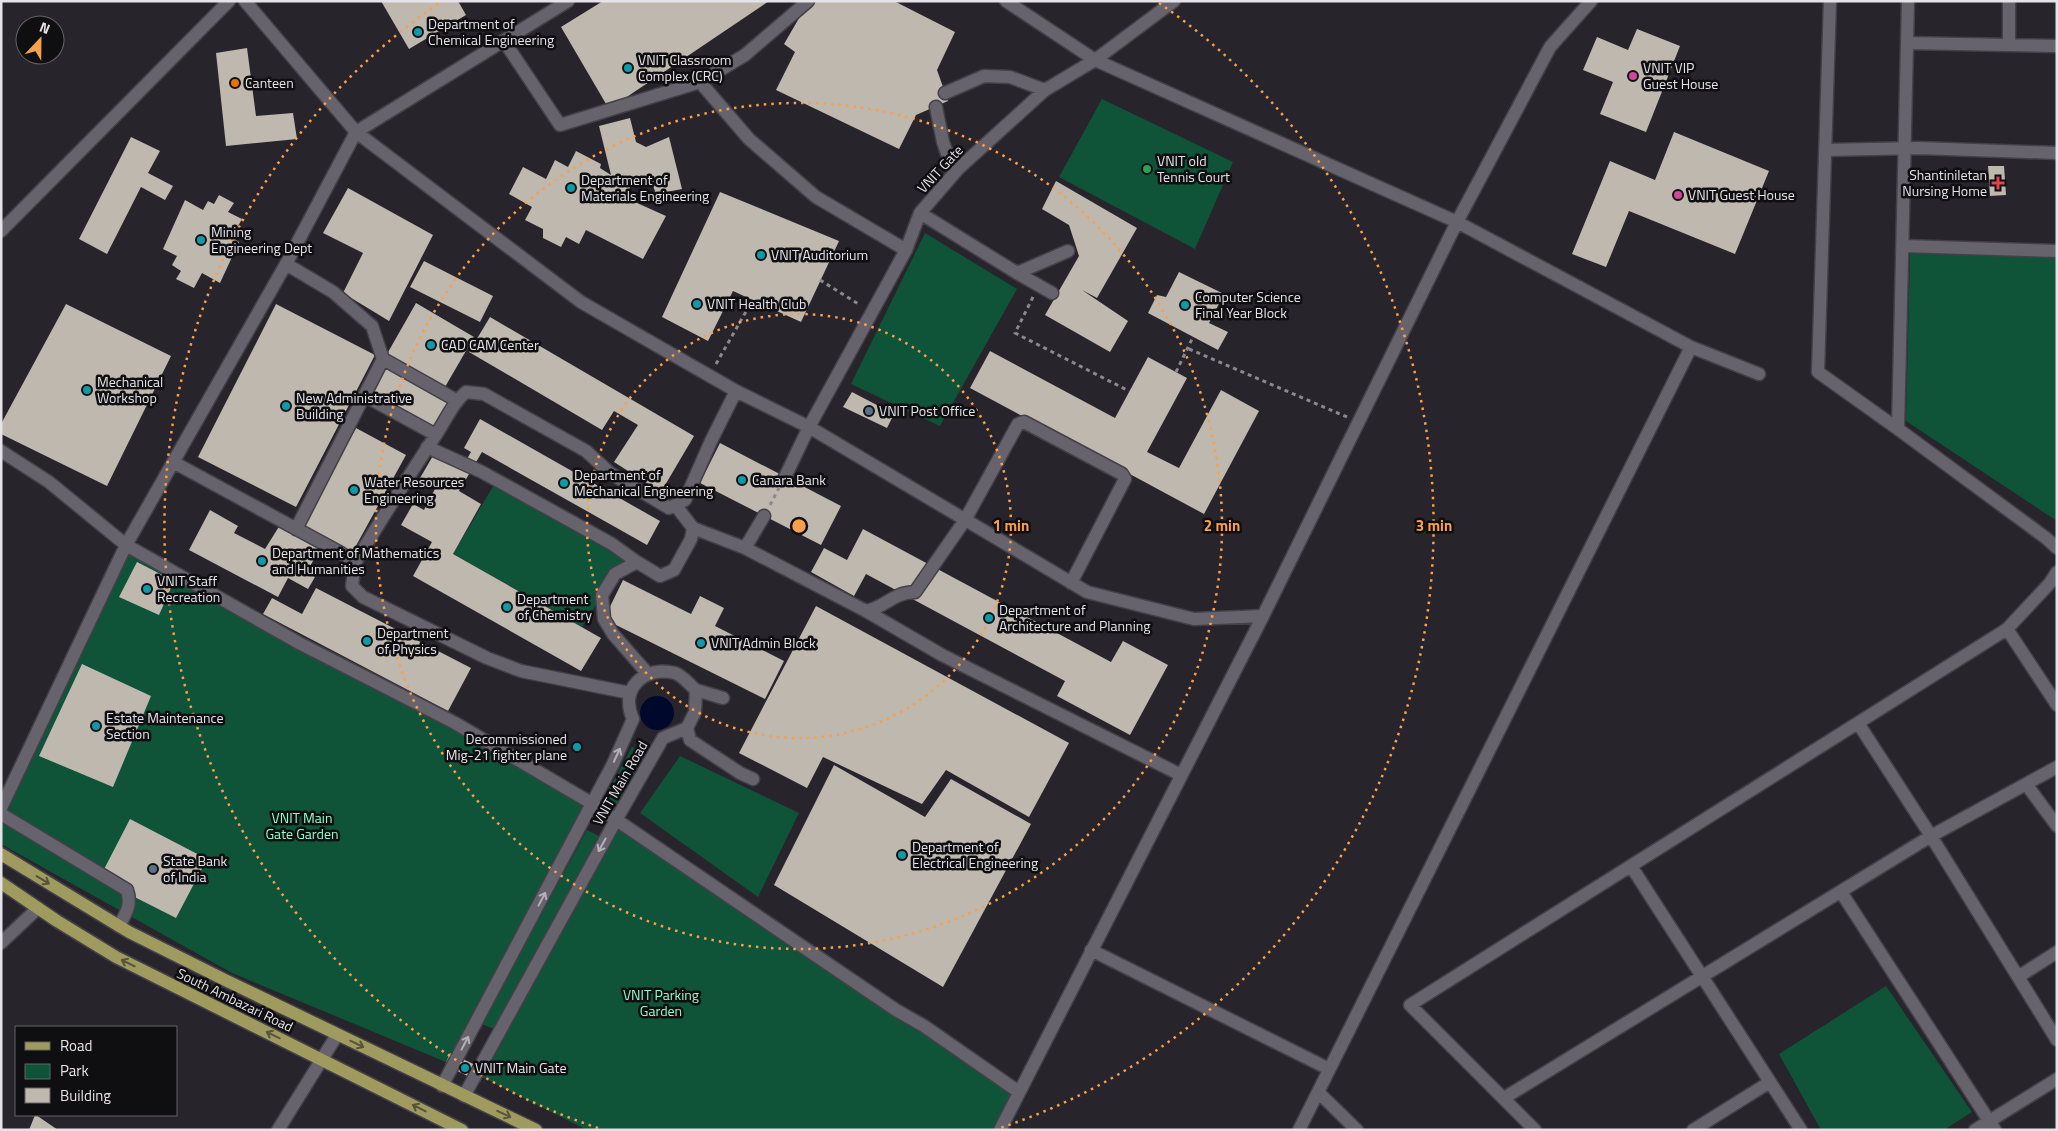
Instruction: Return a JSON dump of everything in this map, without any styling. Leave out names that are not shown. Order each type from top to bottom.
[{"type":"main road","points":[[1,854],[119,926],[216,976],[536,1130]]},
{"type":"main road","name":"South Ambazari Road","points":[[1,883],[116,957],[462,1130]]},
{"type":"street","points":[[1,231],[229,1]]},
{"type":"street","points":[[245,1],[356,132],[581,302],[736,391],[809,427],[1088,592],[1194,619],[1263,616]]},
{"type":"street","points":[[1,808],[126,545],[286,264],[356,132],[568,1]]},
{"type":"street","points":[[504,41],[560,125],[700,82],[745,55],[808,1]]},
{"type":"street","points":[[1006,1],[1095,60],[1457,222],[1691,347],[1759,374]]},
{"type":"street","name":"VNIT Gate","points":[[785,477],[809,427],[906,250],[920,213],[954,173],[1045,90],[1095,60],[1174,1]]},
{"type":"street","points":[[1000,1130],[1263,616],[1457,222],[1550,47],[1591,1]]},
{"type":"street","points":[[1830,1],[1818,372],[1898,429],[2057,548]]},
{"type":"street","points":[[1898,429],[1908,1]]},
{"type":"street","points":[[2009,1],[2009,45]]},
{"type":"street","points":[[1907,44],[2057,46]]},
{"type":"street","points":[[945,93],[984,76],[1010,77],[1045,90]]},
{"type":"street","points":[[700,82],[749,139],[816,197],[906,250]]},
{"type":"street","points":[[936,107],[943,142],[954,173]]},
{"type":"street","points":[[1826,150],[1905,148],[2057,153]]},
{"type":"street","points":[[920,213],[1052,293]]},
{"type":"street","points":[[1902,246],[2057,251]]},
{"type":"street","points":[[1017,272],[1068,251]]},
{"type":"street","points":[[286,264],[333,292],[372,326],[383,360],[456,400]]},
{"type":"street","points":[[1299,1130],[1691,347]]},
{"type":"street","points":[[296,529],[383,360]]},
{"type":"street","points":[[723,698],[696,690],[676,673],[652,671],[640,677],[630,693],[521,672],[487,658],[363,597],[352,586],[355,563],[456,400],[466,392],[484,394],[586,451],[610,473],[669,508],[685,500],[736,391]]},
{"type":"street","points":[[365,396],[436,435]]},
{"type":"street","points":[[866,610],[875,609],[903,592],[915,592],[965,520],[1018,424],[1024,422],[1122,474],[1125,478],[1071,583]]},
{"type":"street","points":[[427,447],[482,472],[612,544],[660,576],[674,570],[691,539],[693,528]]},
{"type":"street","points":[[1,451],[49,482],[126,545],[299,643],[455,723],[593,804],[1019,1092]]},
{"type":"street","points":[[173,462],[342,553],[355,563]]},
{"type":"street","points":[[676,506],[693,528],[745,548],[866,610],[942,655],[1182,775]]},
{"type":"street","points":[[745,548],[764,516]]},
{"type":"street","points":[[637,562],[615,574],[602,595],[604,618],[613,634],[648,674]]},
{"type":"street","points":[[1535,1130],[1410,1005],[2007,629],[2050,583],[2057,572]]},
{"type":"street","points":[[2007,629],[2057,705]]},
{"type":"street","points":[[696,690],[695,712],[687,728],[690,740],[740,773],[752,778]]},
{"type":"street","name":"VNIT Main Road","points":[[442,1086],[593,804],[633,719],[629,710],[630,693]]},
{"type":"street","points":[[1858,723],[1931,836],[2057,1040]]},
{"type":"street","name":"VNIT Main Road","points":[[464,1096],[616,820],[664,738],[687,728]]},
{"type":"street","points":[[1504,1098],[1931,836],[2057,767]]},
{"type":"street","points":[[2026,784],[2057,826]]},
{"type":"street","points":[[1,814],[128,890],[130,906],[119,926]]},
{"type":"street","points":[[1631,866],[1704,976],[1800,1130]]},
{"type":"street","points":[[1841,892],[1992,1125]]},
{"type":"street","points":[[1,943],[38,908]]},
{"type":"street","points":[[1091,950],[1329,1069]]},
{"type":"street","points":[[2018,977],[2057,952]]},
{"type":"street","points":[[278,1130],[337,1035]]},
{"type":"street","points":[[1974,1130],[1992,1125],[2057,1079]]},
{"type":"street","points":[[1693,1130],[1770,1082]]},
{"type":"street","points":[[1318,1092],[1357,1130]]},
{"type":"path","points":[[820,280],[872,312]]},
{"type":"path","points":[[1038,285],[1015,332],[1129,392]]},
{"type":"path","points":[[710,376],[752,301]]},
{"type":"path","points":[[1176,372],[1189,349],[1193,337]]},
{"type":"path","points":[[1189,349],[1358,422]]},
{"type":"path","points":[[764,516],[785,477]]},
{"type":"green space","name":"VNIT old Tennis Court","points":[[1102,99],[1233,162],[1195,249],[1059,177]]},
{"type":"green space","points":[[925,233],[1017,289],[940,426],[851,384]]},
{"type":"green space","points":[[1910,252],[2057,258],[2057,521],[1906,421]]},
{"type":"green space","points":[[495,483],[624,560],[582,627],[453,554]]},
{"type":"green space","name":"VNIT Main Gate Garden","points":[[126,545],[593,804],[453,1065],[232,973],[1,844],[1,826]]},
{"type":"green space","points":[[632,747],[648,755],[613,814],[601,804]]},
{"type":"green space","points":[[680,756],[799,813],[758,897],[640,813]]},
{"type":"green space","name":"VNIT Parking Garden","points":[[616,820],[1019,1092],[999,1130],[587,1130],[476,1074]]},
{"type":"green space","points":[[587,830],[599,836],[494,1029],[482,1024]]},
{"type":"green space","points":[[1886,986],[1972,1112],[1944,1130],[1821,1130],[1779,1054]]},
{"type":"water","points":[[657,696],[669,701],[674,713],[669,725],[657,730],[645,725],[640,713],[645,701]]},
{"type":"building","name":"Department of Chemical Engineering","points":[[381,1],[458,1],[466,15],[409,49]]},
{"type":"building","name":"VNIT Classroom Complex (CRC)","points":[[603,1],[769,1],[609,109],[561,27]]},
{"type":"building","points":[[809,1],[894,1],[955,32],[937,70],[948,101],[916,115],[899,149],[776,90],[795,52],[784,44]]},
{"type":"building","name":"VNIT VIP Guest House","points":[[1637,29],[1680,46],[1646,132],[1600,114],[1613,82],[1583,70],[1597,37],[1628,50]]},
{"type":"building","name":"Canteen","points":[[247,48],[256,116],[293,113],[297,139],[226,146],[216,53]]},
{"type":"building","name":"Department of Materials Engineering","points":[[630,118],[636,142],[646,147],[669,137],[682,189],[656,194],[651,180],[630,187],[626,198],[666,216],[643,259],[586,230],[579,244],[566,237],[561,247],[543,238],[543,229],[525,220],[532,207],[509,194],[523,167],[546,179],[555,160],[568,167],[576,151],[601,164],[600,168],[611,175],[599,126]]},
{"type":"building","name":"VNIT Guest House","points":[[1674,132],[1769,171],[1735,254],[1629,211],[1606,267],[1572,254],[1610,161],[1655,180]]},
{"type":"building","points":[[131,137],[160,151],[148,173],[173,186],[165,200],[141,187],[107,254],[79,239]]},
{"type":"building","points":[[1988,166],[2004,166],[2006,195],[1990,196]]},
{"type":"building","points":[[1056,181],[1137,228],[1097,298],[1082,290],[1128,321],[1110,352],[1045,315],[1079,256],[1069,225],[1042,209]]},
{"type":"building","points":[[348,188],[433,235],[389,321],[343,293],[363,253],[323,233]]},
{"type":"building","name":"VNIT Auditorium","points":[[720,192],[839,241],[801,322],[733,291],[708,341],[662,317]]},
{"type":"building","name":"Mining Engineering Dept","points":[[219,195],[234,203],[228,212],[242,219],[232,237],[239,242],[220,283],[202,273],[194,288],[176,279],[181,271],[172,265],[177,256],[163,249],[185,200],[203,210],[208,201],[214,204]]},
{"type":"building","points":[[424,261],[493,296],[480,322],[410,287]]},
{"type":"building","name":"Computer Science Final Year Block","points":[[1179,272],[1224,294],[1209,323],[1228,332],[1218,350],[1148,313],[1157,295],[1166,297]]},
{"type":"building","name":"CAD CAM Center","points":[[416,303],[474,337],[445,387],[387,354]]},
{"type":"building","name":"Mechanical Workshop","points":[[66,304],[171,356],[107,486],[1,434],[1,424]]},
{"type":"building","name":"New Administrative Building","points":[[276,304],[375,355],[296,507],[198,457]]},
{"type":"building","points":[[490,317],[694,436],[661,492],[614,462],[638,425],[614,411],[602,430],[469,352]]},
{"type":"building","points":[[990,351],[1115,418],[1148,357],[1187,378],[1147,452],[1179,468],[1221,390],[1259,411],[1204,514],[970,388]]},
{"type":"building","points":[[384,363],[451,399],[434,430],[367,394]]},
{"type":"building","name":"VNIT Post Office","points":[[852,392],[894,414],[887,428],[843,407]]},
{"type":"building","points":[[480,419],[660,521],[647,545],[482,452],[459,491],[481,504],[453,554],[601,638],[581,671],[413,576],[432,542],[401,525],[413,504],[424,510],[436,487],[420,478],[434,454],[461,469],[471,452],[464,448]]},
{"type":"building","name":"Water Resources Engineering","points":[[356,428],[406,455],[352,553],[302,525]]},
{"type":"building","points":[[720,443],[841,506],[821,545],[700,483]]},
{"type":"building","name":"Department of Mathematics and Humanities","points":[[210,510],[238,526],[234,533],[265,549],[280,525],[320,548],[307,572],[315,577],[308,589],[288,578],[278,597],[189,550]]},
{"type":"building","name":"Department of Architecture and Planning","points":[[863,529],[1111,662],[1123,641],[1168,665],[1130,735],[1057,696],[1065,681],[866,574],[854,596],[811,572],[824,548],[847,560]]},
{"type":"building","name":"VNIT Staff Recreation","points":[[137,562],[174,581],[159,615],[119,597]]},
{"type":"building","name":"VNIT Admin Block","points":[[623,580],[691,614],[700,596],[724,608],[715,626],[784,661],[765,699],[604,619]]},
{"type":"building","name":"Department of Physics","points":[[316,588],[471,668],[448,711],[263,614],[272,598],[302,614]]},
{"type":"building","points":[[816,606],[1069,743],[1029,817],[946,770],[922,804],[823,757],[807,788],[739,753]]},
{"type":"building","name":"Estate Maintenance Section","points":[[82,664],[151,696],[113,787],[39,756]]},
{"type":"building","name":"Department of Electrical Engineering","points":[[834,765],[925,817],[951,779],[1031,824],[943,987],[774,885]]},
{"type":"building","name":"State Bank of India","points":[[130,819],[207,859],[176,918],[99,879]]},
{"type":"building","name":"VNIT Main Gate","points":[[450,1053],[486,1070],[480,1082],[445,1065]]},
{"type":"building","points":[[35,1116],[37,1116],[58,1130],[29,1130]]},
{"type":"place","name":"Department of Chemical Engineering","points":[[418,32]]},
{"type":"place","name":"VNIT Classroom Complex (CRC)","points":[[628,68]]},
{"type":"place","name":"VNIT VIP Guest House","points":[[1633,76]]},
{"type":"place","name":"Canteen","points":[[235,83]]},
{"type":"place","name":"VNIT old Tennis Court","points":[[1147,169]]},
{"type":"place","name":"Shantiniletan Nursing Home","points":[[1998,183]]},
{"type":"place","name":"Department of Materials Engineering","points":[[571,188]]},
{"type":"place","name":"VNIT Guest House","points":[[1678,195]]},
{"type":"place","name":"Mining Engineering Dept","points":[[201,240]]},
{"type":"place","name":"VNIT Auditorium","points":[[761,255]]},
{"type":"place","name":"VNIT Health Club","points":[[697,304]]},
{"type":"place","name":"Computer Science Final Year Block","points":[[1185,305]]},
{"type":"place","name":"CAD CAM Center","points":[[431,345]]},
{"type":"place","name":"Mechanical Workshop","points":[[87,390]]},
{"type":"place","name":"New Administrative Building","points":[[286,406]]},
{"type":"place","name":"VNIT Post Office","points":[[869,411]]},
{"type":"place","name":"Canara Bank","points":[[742,480]]},
{"type":"place","name":"Department of Mechanical Engineering","points":[[564,483]]},
{"type":"place","name":"Water Resources Engineering","points":[[354,490]]},
{"type":"place","name":"Department of Mathematics and Humanities","points":[[262,561]]},
{"type":"place","name":"VNIT Staff Recreation","points":[[147,589]]},
{"type":"place","name":"Department of Chemistry","points":[[507,607]]},
{"type":"place","name":"Department of Architecture and Planning","points":[[989,618]]},
{"type":"place","name":"Department of Physics","points":[[367,641]]},
{"type":"place","name":"VNIT Admin Block","points":[[701,643]]},
{"type":"place","name":"Estate Maintenance Section","points":[[96,726]]},
{"type":"place","name":"Decommissioned Mig-21 fighter plane","points":[[577,747]]},
{"type":"place","name":"Department of Electrical Engineering","points":[[902,855]]},
{"type":"place","name":"State Bank of India","points":[[153,869]]},
{"type":"place","name":"VNIT Main Gate","points":[[465,1068]]}]
